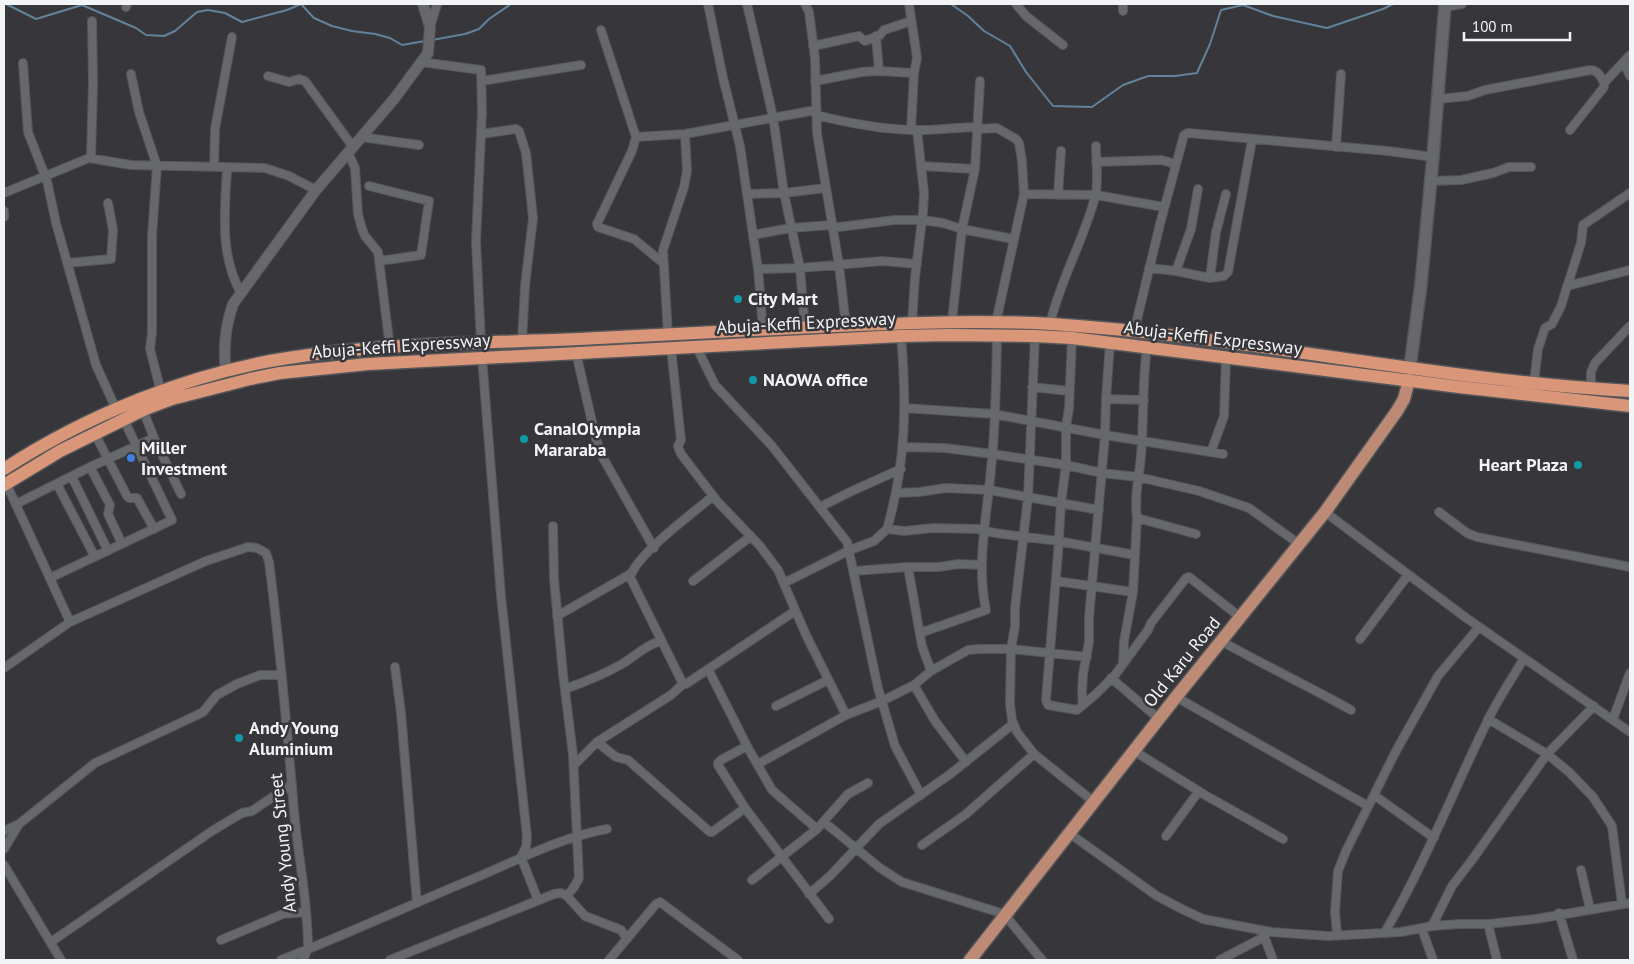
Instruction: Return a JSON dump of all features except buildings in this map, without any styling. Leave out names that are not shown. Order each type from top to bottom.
[{"type":"highway","name":"Abuja-Keffi Expressway","points":[[4,469],[44,444],[103,414],[161,392],[226,372],[290,358],[390,348],[952,321],[1050,324],[1134,332],[1409,374],[1494,391],[1630,406]]},
{"type":"highway","name":"Abuja-Keffi Expressway","points":[[5,484],[44,459],[89,436],[143,410],[193,393],[250,378],[280,373],[368,364],[482,357],[901,336],[1035,336],[1110,342],[1226,358],[1630,391]]},
{"type":"highway","points":[[103,414],[104,421],[108,427]]},
{"type":"highway","points":[[78,426],[89,436]]},
{"type":"main road","points":[[1409,374],[1421,284],[1439,98],[1445,5]]},
{"type":"main road","name":"Old Karu Road","points":[[970,960],[1004,914],[1324,512],[1397,411],[1404,399],[1409,374]]},
{"type":"street","points":[[423,4],[430,27]]},
{"type":"street","points":[[226,372],[224,352],[226,324],[233,304],[316,190],[394,99],[428,53],[430,27],[437,4]]},
{"type":"street","points":[[708,4],[723,78],[736,124],[758,269],[762,330]]},
{"type":"street","points":[[747,4],[749,20],[773,116],[790,228],[800,268],[805,328]]},
{"type":"street","points":[[805,4],[813,46],[817,133],[839,265],[846,326]]},
{"type":"street","points":[[909,4],[917,58],[914,73],[914,130],[924,193],[912,323]]},
{"type":"street","points":[[1016,4],[1026,16],[1063,45]]},
{"type":"street","points":[[1445,5],[1462,4]]},
{"type":"street","points":[[91,158],[94,83],[92,21]]},
{"type":"street","points":[[813,46],[859,36],[865,41],[881,34],[884,30],[911,21]]},
{"type":"street","points":[[601,30],[636,137],[632,151],[597,224],[598,227],[634,239],[663,263]]},
{"type":"street","points":[[876,36],[879,71]]},
{"type":"street","points":[[214,167],[216,129],[232,37]]},
{"type":"street","points":[[1570,130],[1604,87],[1604,83],[1630,55]]},
{"type":"street","points":[[421,62],[481,70],[481,134],[476,240],[481,343]]},
{"type":"street","points":[[23,63],[28,132],[45,175],[67,263],[96,365],[116,409]]},
{"type":"street","points":[[1624,63],[1630,76]]},
{"type":"street","points":[[482,81],[581,65]]},
{"type":"street","points":[[1439,98],[1468,96],[1485,90],[1590,70],[1600,75],[1604,83]]},
{"type":"street","points":[[816,80],[862,72],[914,73]]},
{"type":"street","points":[[130,74],[139,112],[157,166],[152,236],[152,333],[150,349],[161,392]]},
{"type":"street","points":[[1336,147],[1341,74]]},
{"type":"street","points":[[268,76],[289,82],[299,79],[305,81],[350,149],[355,168],[358,214],[365,236],[378,252],[390,348]]},
{"type":"street","points":[[952,321],[962,229],[976,169],[980,81]]},
{"type":"street","points":[[636,137],[685,134],[773,116],[816,112],[853,124],[914,130],[997,128],[1019,141],[1024,194],[996,322]]},
{"type":"street","points":[[481,134],[519,131],[526,154],[533,218],[525,286],[522,341]]},
{"type":"street","points":[[1134,332],[1164,207],[1184,135],[1188,133],[1388,151],[1433,157]]},
{"type":"street","points":[[668,335],[663,263],[664,246],[684,187],[687,171],[685,134]]},
{"type":"street","points":[[361,137],[419,144]]},
{"type":"street","points":[[1149,268],[1210,278],[1224,276],[1228,272],[1252,140]]},
{"type":"street","points":[[1050,324],[1054,305],[1096,195],[1096,146]]},
{"type":"street","points":[[1058,195],[1061,151]]},
{"type":"street","points":[[4,193],[84,159],[91,158],[131,165],[265,168],[289,176],[316,190]]},
{"type":"street","points":[[1096,162],[1161,160],[1175,165]]},
{"type":"street","points":[[921,166],[976,169]]},
{"type":"street","points":[[1430,181],[1461,180],[1493,173],[1509,167],[1531,168]]},
{"type":"street","points":[[227,168],[224,236],[233,278],[241,293]]},
{"type":"street","points":[[369,186],[429,201],[421,255],[379,261]]},
{"type":"street","points":[[747,194],[784,193],[826,188]]},
{"type":"street","points":[[1176,271],[1191,229],[1198,189]]},
{"type":"street","points":[[1534,382],[1538,349],[1545,328],[1552,324],[1562,306],[1566,286],[1582,243],[1583,225],[1630,193]]},
{"type":"street","points":[[1024,194],[1096,195],[1164,207]]},
{"type":"street","points":[[1210,278],[1216,232],[1226,194]]},
{"type":"street","points":[[67,263],[111,259],[113,230],[108,203]]},
{"type":"street","points":[[4,211],[4,217]]},
{"type":"street","points":[[753,234],[832,224],[839,227],[895,220],[922,220],[1013,239]]},
{"type":"street","points":[[758,269],[800,268],[882,261],[917,264]]},
{"type":"street","points":[[1566,286],[1630,270]]},
{"type":"street","points":[[1591,388],[1591,372],[1595,363],[1630,326]]},
{"type":"street","points":[[784,583],[850,550],[874,541],[887,529],[901,469],[905,384],[901,336]]},
{"type":"street","points":[[920,633],[986,610],[982,566],[992,454],[997,336]]},
{"type":"street","points":[[1035,336],[1028,497],[1022,537],[1012,649],[1010,704],[1017,732],[1034,754],[1094,802]]},
{"type":"street","points":[[1072,338],[1069,408],[1066,427],[1066,465],[1061,503],[1049,654],[1046,700],[1048,705],[1077,710],[1083,705],[1123,665],[1151,623],[1186,578],[1189,577],[1240,617]]},
{"type":"street","points":[[1083,705],[1083,674],[1087,658],[1095,565],[1094,547],[1105,435],[1110,342]]},
{"type":"street","points":[[696,346],[712,380],[772,446],[847,542],[882,701],[895,746],[921,795]]},
{"type":"street","points":[[1123,665],[1124,640],[1133,592],[1136,508],[1147,347]]},
{"type":"street","points":[[671,348],[681,440],[678,446],[680,454],[713,496],[760,546],[778,570],[795,611],[846,714]]},
{"type":"street","points":[[576,352],[596,439],[603,458],[654,548]]},
{"type":"street","points":[[482,357],[503,614],[527,837],[526,847],[521,856]]},
{"type":"street","points":[[1210,452],[1224,416],[1226,358]]},
{"type":"street","points":[[1032,387],[1069,391]]},
{"type":"street","points":[[1106,399],[1144,400]]},
{"type":"street","points":[[904,408],[994,414],[1105,435],[1223,454]]},
{"type":"street","points":[[143,410],[154,438],[181,494]]},
{"type":"street","points":[[50,578],[171,521],[172,518],[124,420]]},
{"type":"street","points":[[89,436],[108,458],[129,498],[137,498],[154,529]]},
{"type":"street","points":[[16,504],[108,458],[154,438]]},
{"type":"street","points":[[902,448],[945,448],[1066,465],[1102,473],[1138,476],[1200,491],[1249,508],[1299,544]]},
{"type":"street","points":[[90,467],[110,505],[108,514],[122,544]]},
{"type":"street","points":[[820,507],[901,469]]},
{"type":"street","points":[[72,477],[108,551]]},
{"type":"street","points":[[4,668],[70,622],[5,484]]},
{"type":"street","points":[[57,484],[95,557]]},
{"type":"street","points":[[896,493],[946,488],[989,490],[1099,510]]},
{"type":"street","points":[[683,684],[631,580],[632,572],[636,564],[664,536],[713,496]]},
{"type":"street","points":[[1324,512],[1479,627],[1630,732]]},
{"type":"street","points":[[1439,512],[1466,533],[1477,537],[1630,567]]},
{"type":"street","points":[[1137,518],[1196,534]]},
{"type":"street","points":[[554,526],[554,579],[574,765],[577,837],[578,878],[567,896]]},
{"type":"street","points":[[887,529],[904,531],[934,528],[978,529],[1135,555]]},
{"type":"street","points":[[693,582],[751,536]]},
{"type":"street","name":"Andy Young Street","points":[[70,622],[206,561],[248,547],[257,548],[266,553],[269,562],[282,675],[306,912],[308,950],[303,960]]},
{"type":"street","points":[[854,571],[908,567],[939,568],[958,564],[982,566]]},
{"type":"street","points":[[908,567],[924,655],[931,671]]},
{"type":"street","points":[[558,616],[632,572]]},
{"type":"street","points":[[1360,639],[1408,575]]},
{"type":"street","points":[[1056,580],[1133,592]]},
{"type":"street","points":[[574,765],[597,742],[671,695],[683,684],[686,684],[795,611]]},
{"type":"street","points":[[1337,935],[1335,911],[1338,871],[1396,751],[1438,676],[1479,627]]},
{"type":"street","points":[[565,689],[596,679],[653,643],[662,641]]},
{"type":"street","points":[[1221,641],[1262,665],[1309,686],[1350,710]]},
{"type":"street","points":[[758,764],[846,714],[882,701],[914,685],[931,671],[968,650],[980,648],[1012,649],[1087,658]]},
{"type":"street","points":[[1385,932],[1434,838],[1488,719],[1524,658]]},
{"type":"street","points":[[395,667],[401,713],[417,902]]},
{"type":"street","points":[[708,669],[747,746],[772,790],[817,829]]},
{"type":"street","points":[[1613,719],[1630,673]]},
{"type":"street","points":[[4,831],[19,824],[95,763],[197,716],[218,695],[238,684],[260,676],[282,675]]},
{"type":"street","points":[[1111,678],[1159,719]]},
{"type":"street","points":[[776,706],[828,680]]},
{"type":"street","points":[[914,685],[935,721],[966,762]]},
{"type":"street","points":[[1176,697],[1368,806]]},
{"type":"street","points":[[1432,926],[1452,886],[1547,754],[1594,706]]},
{"type":"street","points":[[1069,833],[1157,896],[1203,919],[1263,934],[1337,935],[1422,929],[1432,926],[1488,924],[1626,903],[1612,826],[1592,797],[1569,772],[1547,754],[1488,719]]},
{"type":"street","points":[[809,894],[884,820],[966,762],[1014,724]]},
{"type":"street","points":[[597,742],[616,757],[628,760],[710,832],[745,808]]},
{"type":"street","points":[[747,746],[718,763],[745,808],[829,920]]},
{"type":"street","points":[[1134,750],[1199,791],[1283,839]]},
{"type":"street","points":[[922,845],[966,814],[1034,754]]},
{"type":"street","points":[[752,880],[817,829],[848,794],[868,783]]},
{"type":"street","points":[[51,942],[212,831],[242,813],[252,811],[292,784]]},
{"type":"street","points":[[1166,836],[1199,791]]},
{"type":"street","points":[[1374,795],[1434,838]]},
{"type":"street","points":[[824,822],[880,868],[902,882],[1004,914],[1042,960]]},
{"type":"street","points":[[4,849],[19,824]]},
{"type":"street","points":[[281,960],[342,937],[521,856],[607,829]]},
{"type":"street","points":[[521,856],[538,900]]},
{"type":"street","points":[[4,865],[61,960]]},
{"type":"street","points":[[1581,870],[1590,909]]},
{"type":"street","points":[[390,960],[538,900],[560,893],[567,896],[585,916],[621,930],[627,939]]},
{"type":"street","points":[[609,960],[656,904],[660,902],[738,960]]},
{"type":"street","points":[[221,940],[283,914],[306,912]]},
{"type":"street","points":[[1559,914],[1573,960]]},
{"type":"street","points":[[1488,924],[1497,960]]},
{"type":"street","points":[[1422,929],[1432,960]]},
{"type":"street","points":[[1220,960],[1263,934]]},
{"type":"street","points":[[1263,934],[1273,960]]},
{"type":"waterway","points":[[6,4],[36,19],[82,5],[136,28],[146,35],[164,36],[175,31],[197,12],[208,10],[225,13],[242,22],[287,10],[301,4]]},
{"type":"waterway","points":[[301,4],[314,18],[332,26],[390,38],[402,45],[425,41]]},
{"type":"waterway","points":[[432,40],[465,34],[479,29],[489,19],[511,4]]},
{"type":"waterway","points":[[951,4],[984,31],[1010,46],[1026,72],[1053,106],[1092,107],[1123,85],[1148,76],[1175,76],[1197,73],[1210,44],[1221,10],[1243,5],[1273,16],[1327,28],[1393,4]]},
{"type":"place","name":"City Mart","points":[[738,299]]},
{"type":"place","name":"NAOWA office","points":[[753,380]]},
{"type":"place","name":"CanalOlympia Mararaba","points":[[524,439]]},
{"type":"place","name":"Miller Investment","points":[[131,458]]},
{"type":"place","name":"Heart Plaza","points":[[1578,465]]},
{"type":"place","name":"Andy Young Aluminium","points":[[239,738]]}]
